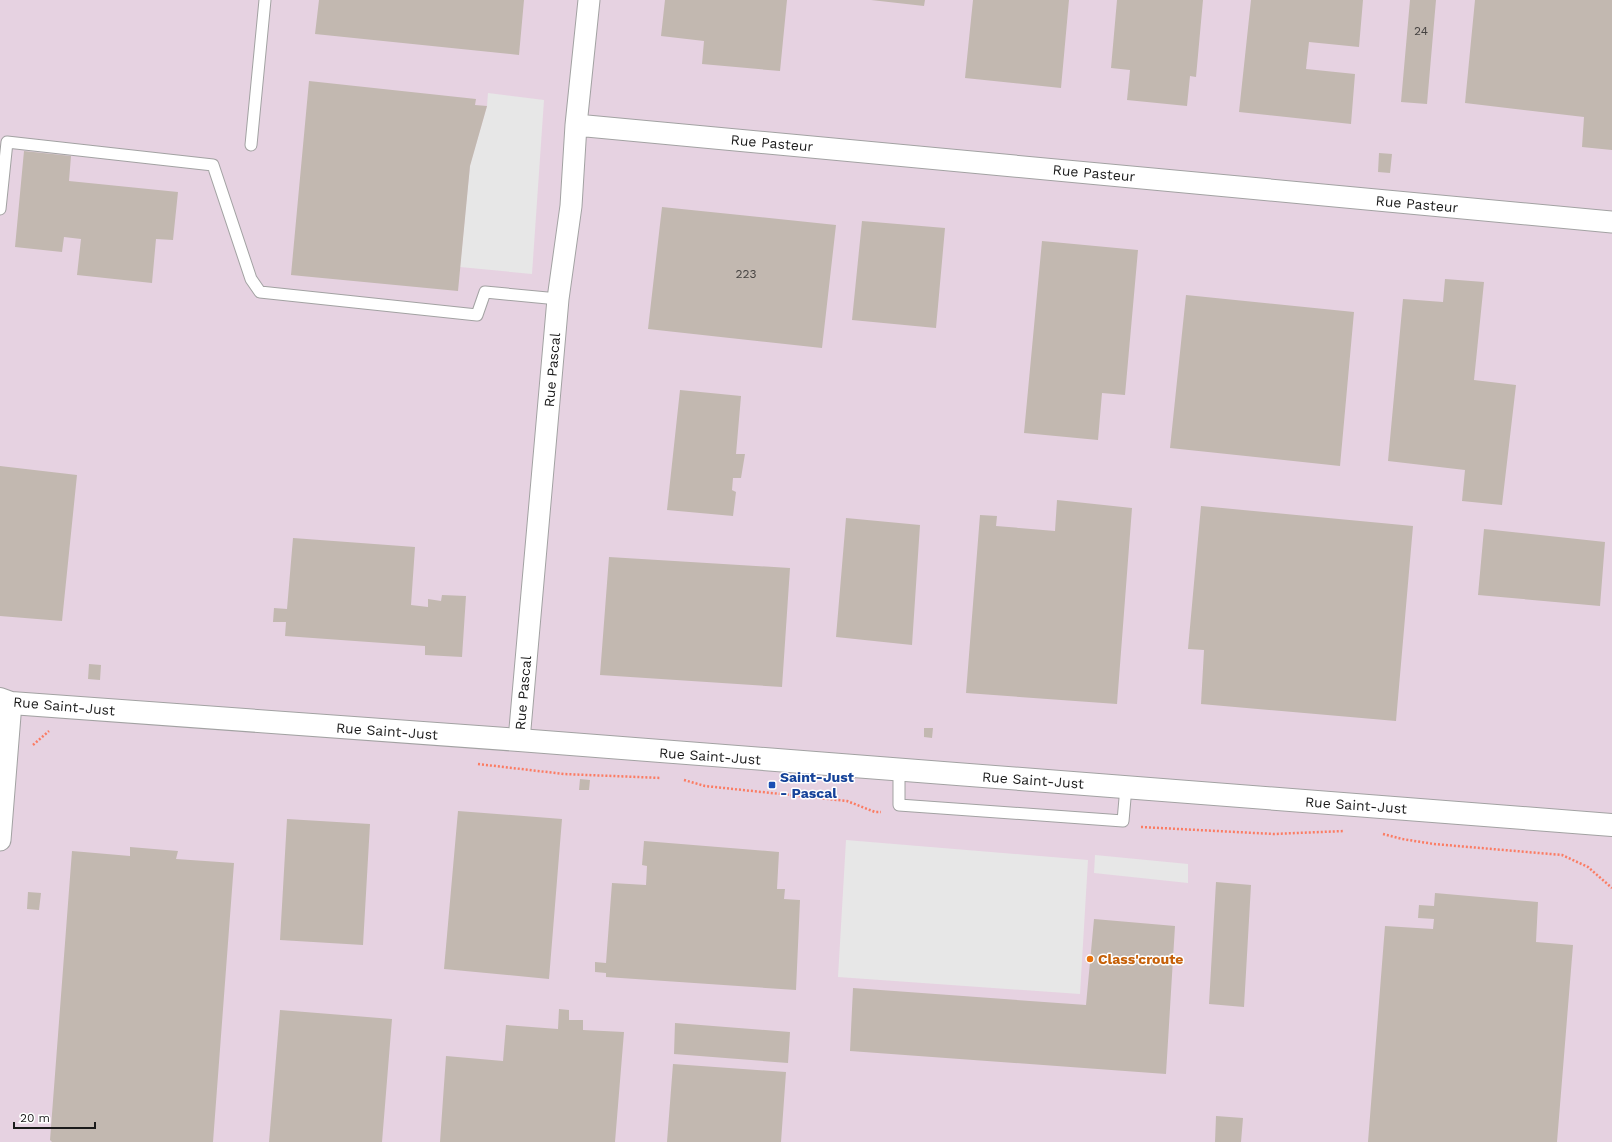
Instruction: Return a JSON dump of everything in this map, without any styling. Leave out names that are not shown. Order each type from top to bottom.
[{"type":"street","name":"Rue Pascal","points":[[519,740],[558,299],[571,206],[576,125],[589,0]]},
{"type":"street","name":"Rue Pasteur","points":[[576,125],[1612,222]]},
{"type":"street","name":"Rue Saint-Just","points":[[6,701],[1612,825]]},
{"type":"street","points":[[0,840],[6,701]]},
{"type":"lane","points":[[251,145],[264,0]]},
{"type":"lane","points":[[0,209],[7,142],[213,165],[251,279],[260,292],[477,315],[485,292],[558,299]]},
{"type":"lane","points":[[899,770],[899,805],[907,806],[1123,821],[1126,787]]},
{"type":"path","points":[[31,750],[33,745],[50,730]]},
{"type":"path","points":[[474,764],[564,774],[667,779]]},
{"type":"path","points":[[683,779],[705,786],[847,801],[874,812],[887,812]]},
{"type":"path","points":[[1137,827],[1274,834],[1348,831]]},
{"type":"path","points":[[1378,833],[1402,839],[1434,844],[1562,855],[1588,867],[1612,888]]},
{"type":"shaded area","points":[[0,0],[1612,0],[1612,1142],[0,1142]]},
{"type":"shaded area","points":[[488,93],[544,100],[532,274],[460,267],[470,165],[487,106]]},
{"type":"shaded area","points":[[846,840],[1088,860],[1080,994],[838,977]]},
{"type":"shaded area","points":[[1095,855],[1188,864],[1188,883],[1094,873]]},
{"type":"building","points":[[319,0],[524,0],[519,55],[315,34]]},
{"type":"building","points":[[665,0],[787,0],[780,71],[702,64],[704,41],[661,36]]},
{"type":"building","points":[[871,0],[925,0],[924,6]]},
{"type":"building","points":[[973,0],[1069,0],[1061,88],[965,78]]},
{"type":"building","points":[[1117,0],[1203,0],[1196,77],[1190,76],[1187,106],[1127,100],[1130,70],[1111,68]]},
{"type":"building","points":[[1251,0],[1363,0],[1359,47],[1309,42],[1306,69],[1355,74],[1351,124],[1239,112]]},
{"type":"building","points":[[1410,0],[1436,0],[1427,104],[1401,102]]},
{"type":"building","points":[[1475,0],[1612,0],[1612,150],[1582,147],[1584,117],[1465,103]]},
{"type":"building","points":[[309,81],[476,99],[475,105],[487,106],[470,166],[458,291],[291,275]]},
{"type":"building","points":[[24,151],[71,156],[69,181],[178,192],[173,240],[156,239],[152,283],[77,275],[81,239],[64,237],[62,252],[15,247]]},
{"type":"building","points":[[1379,153],[1392,154],[1390,173],[1378,172]]},
{"type":"building","points":[[662,207],[836,225],[822,348],[648,329]]},
{"type":"building","points":[[862,221],[945,228],[936,328],[852,320]]},
{"type":"building","points":[[1042,241],[1138,250],[1125,395],[1102,393],[1098,440],[1024,433]]},
{"type":"building","points":[[1445,279],[1484,282],[1474,380],[1516,385],[1502,505],[1462,501],[1465,470],[1388,461],[1403,299],[1443,302]]},
{"type":"building","points":[[1186,295],[1354,312],[1340,466],[1170,448]]},
{"type":"building","points":[[680,390],[741,396],[736,454],[745,454],[741,478],[733,478],[732,490],[736,492],[733,516],[667,510]]},
{"type":"building","points":[[0,466],[77,475],[62,621],[0,616]]},
{"type":"building","points":[[1057,500],[1132,508],[1117,704],[966,693],[980,515],[997,516],[996,526],[1055,531]]},
{"type":"building","points":[[1201,506],[1413,526],[1396,721],[1201,704],[1204,650],[1188,649]]},
{"type":"building","points":[[846,518],[920,525],[912,645],[836,637]]},
{"type":"building","points":[[1484,529],[1605,542],[1600,606],[1478,595]]},
{"type":"building","points":[[293,538],[415,547],[411,605],[428,607],[428,599],[441,601],[442,595],[466,596],[462,657],[425,655],[425,646],[285,636],[286,622],[273,622],[274,608],[287,609]]},
{"type":"building","points":[[609,557],[790,568],[782,687],[600,675]]},
{"type":"building","points":[[89,664],[101,665],[100,680],[88,679]]},
{"type":"building","points":[[924,728],[933,728],[932,738],[924,737]]},
{"type":"building","points":[[580,779],[590,780],[589,790],[579,790]]},
{"type":"building","points":[[458,811],[562,819],[549,979],[444,969]]},
{"type":"building","points":[[287,819],[370,824],[363,945],[280,940]]},
{"type":"building","points":[[644,841],[779,852],[777,889],[785,889],[784,899],[800,900],[796,990],[606,977],[606,973],[595,972],[595,962],[606,963],[612,883],[646,885],[647,866],[642,865]]},
{"type":"building","points":[[130,847],[178,851],[176,859],[234,863],[213,1142],[52,1142],[50,1140],[72,851],[130,856]]},
{"type":"building","points":[[1216,882],[1251,885],[1244,1007],[1209,1004]]},
{"type":"building","points":[[28,892],[41,893],[39,910],[27,909]]},
{"type":"building","points":[[1435,893],[1538,902],[1536,942],[1573,945],[1557,1142],[1368,1142],[1385,926],[1433,929],[1434,919],[1418,918],[1419,905],[1434,906]]},
{"type":"building","points":[[1094,919],[1175,926],[1166,1074],[850,1051],[853,988],[1086,1005]]},
{"type":"building","points":[[559,1009],[569,1010],[569,1020],[583,1020],[583,1030],[624,1032],[615,1142],[440,1142],[446,1056],[503,1061],[506,1025],[558,1029]]},
{"type":"building","points":[[280,1010],[392,1019],[382,1142],[269,1142]]},
{"type":"building","points":[[675,1023],[790,1032],[788,1063],[674,1054]]},
{"type":"building","points":[[673,1064],[786,1072],[781,1142],[667,1142]]},
{"type":"building","points":[[1216,1116],[1243,1118],[1241,1142],[1215,1142]]},
{"type":"place","name":"Saint-Just - Pascal","points":[[772,785]]},
{"type":"place","name":"Class'croute","points":[[1090,959]]}]
